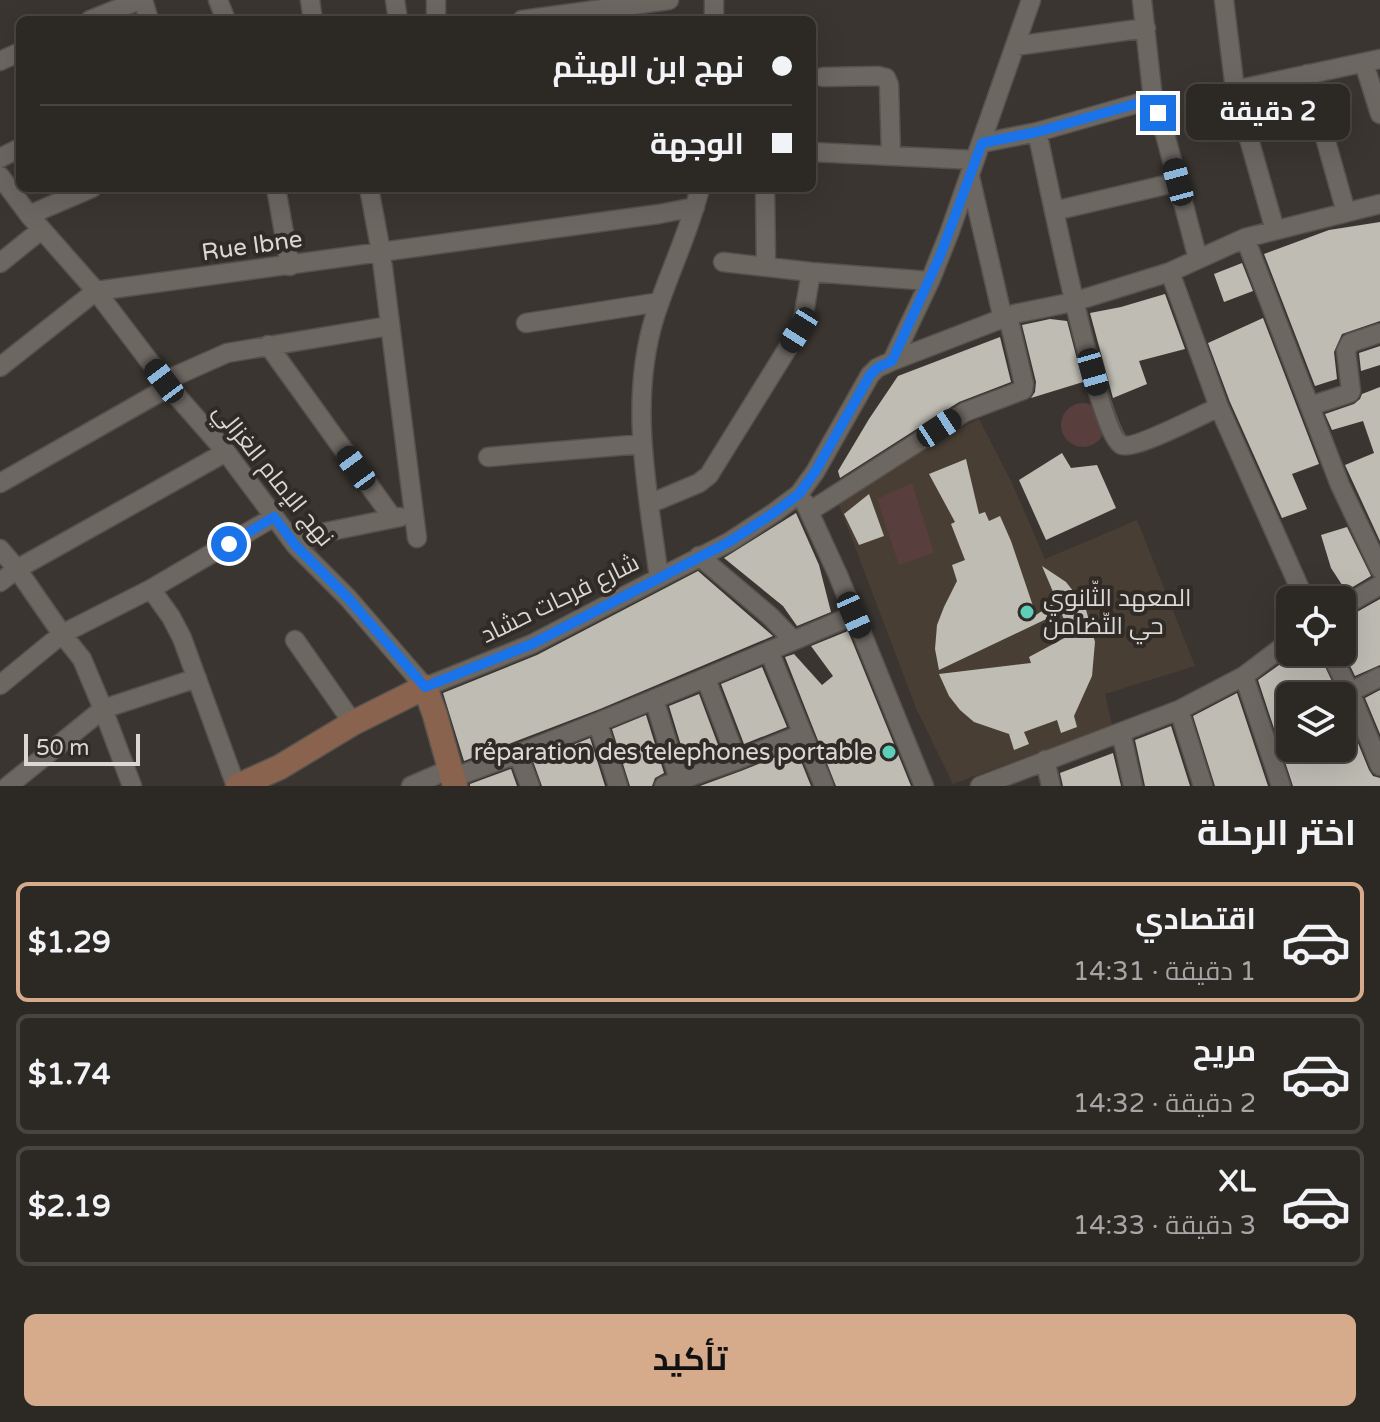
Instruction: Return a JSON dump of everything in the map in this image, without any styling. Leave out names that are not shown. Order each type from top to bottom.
[{"type":"street","points":[[100,16],[141,0]]},
{"type":"street","points":[[546,8],[669,0]]},
{"type":"street","points":[[892,361],[950,231],[1031,0]]},
{"type":"street","points":[[1142,0],[1153,99],[1198,259]]},
{"type":"street","points":[[1224,0],[1235,90],[1275,230]]},
{"type":"street","points":[[1015,46],[1146,28]]},
{"type":"street","points":[[1235,90],[1372,61],[1380,114]]},
{"type":"street","points":[[1307,74],[1346,212]]},
{"type":"street","points":[[823,77],[886,78],[889,85],[891,156]]},
{"type":"street","points":[[816,152],[975,160],[1037,132],[1153,99]]},
{"type":"street","points":[[1037,132],[1073,302],[1100,396],[1118,443],[1130,445],[1152,438],[1219,407]]},
{"type":"street","points":[[810,511],[965,412],[1023,390],[975,160]]},
{"type":"street","name":"نهج الإمام الغزالي","points":[[0,176],[35,222],[96,291],[167,384],[226,452],[296,546],[348,598],[425,687]]},
{"type":"street","points":[[1054,211],[1178,182]]},
{"type":"street","points":[[0,263],[35,222],[85,192]]},
{"type":"street","points":[[277,192],[290,266]]},
{"type":"street","points":[[370,192],[381,252],[417,538]]},
{"type":"street","points":[[765,192],[766,266]]},
{"type":"street","name":"Rue Ibne","points":[[96,291],[659,214],[698,197]]},
{"type":"street","name":"شارع فرحات حشاد","points":[[425,687],[532,644],[659,578],[642,444],[644,362],[655,317],[698,197]]},
{"type":"street","points":[[659,578],[740,535],[799,494],[877,368],[1006,318],[1073,302],[1170,272],[1245,238],[1380,204]]},
{"type":"street","points":[[1245,238],[1340,485],[1380,569]]},
{"type":"street","points":[[723,262],[930,281]]},
{"type":"street","points":[[649,504],[699,483],[709,475],[799,330],[811,272]]},
{"type":"street","points":[[1170,272],[1219,407],[1299,586]]},
{"type":"street","points":[[0,367],[96,291]]},
{"type":"street","points":[[526,323],[660,302]]},
{"type":"street","points":[[0,483],[167,384],[227,353],[389,326]]},
{"type":"street","points":[[1310,406],[1350,393],[1347,348],[1350,343],[1380,333]]},
{"type":"street","points":[[268,345],[392,517]]},
{"type":"street","points":[[488,457],[642,444]]},
{"type":"street","points":[[0,582],[17,569],[226,452]]},
{"type":"street","points":[[799,494],[810,511],[924,786]]},
{"type":"street","points":[[296,546],[326,532],[413,515]]},
{"type":"street","points":[[0,685],[62,634],[151,589],[274,517]]},
{"type":"street","points":[[0,549],[82,659],[132,786]]},
{"type":"street","points":[[699,556],[771,617],[793,640]]},
{"type":"street","points":[[1356,599],[1380,585]]},
{"type":"street","points":[[151,589],[182,638],[237,786],[280,767],[353,723],[425,687],[452,778]]},
{"type":"street","points":[[411,786],[452,778],[598,724],[854,615]]},
{"type":"street","points":[[295,640],[353,723]]},
{"type":"street","points":[[769,651],[824,786]]},
{"type":"street","points":[[980,786],[1179,710],[1244,676],[1276,652]]},
{"type":"street","points":[[1244,676],[1281,786]]},
{"type":"street","points":[[1356,689],[1380,677]]},
{"type":"street","points":[[8,786],[103,709],[197,678]]},
{"type":"street","points":[[706,679],[737,760]]},
{"type":"street","points":[[654,699],[672,783],[802,734]]},
{"type":"street","points":[[1356,707],[1380,766]]},
{"type":"street","points":[[1179,710],[1203,786]]},
{"type":"street","points":[[598,724],[618,786]]},
{"type":"street","points":[[1121,732],[1133,786]]},
{"type":"street","points":[[518,754],[530,786]]},
{"type":"street","points":[[1045,760],[1051,786]]},
{"type":"shaded area","points":[[1083,403],[1098,410],[1105,425],[1098,440],[1083,447],[1068,440],[1061,425],[1068,410]]},
{"type":"shaded area","name":"المعهد الثّانوي حي التّضامن","points":[[979,419],[1012,483],[1045,559],[1137,520],[1195,666],[1105,694],[1112,725],[953,784],[916,708],[836,497],[898,459]]},
{"type":"shaded area","points":[[912,483],[934,553],[899,565],[877,499]]},
{"type":"building","points":[[1380,222],[1380,321],[1342,334],[1334,352],[1337,379],[1315,386],[1264,254],[1329,230]]},
{"type":"building","points":[[1242,263],[1253,291],[1224,302],[1214,274]]},
{"type":"building","points":[[1165,294],[1185,349],[1139,361],[1147,384],[1113,398],[1090,313]]},
{"type":"building","points":[[1263,318],[1319,464],[1292,474],[1307,509],[1282,518],[1230,402],[1208,343]]},
{"type":"building","points":[[1050,319],[1067,321],[1083,382],[1031,398],[1036,382],[1022,325]]},
{"type":"building","points":[[1000,337],[1011,382],[959,402],[840,478],[838,471],[898,376]]},
{"type":"building","points":[[1380,346],[1380,365],[1361,371],[1359,353]]},
{"type":"building","points":[[1380,387],[1380,541],[1345,465],[1374,453],[1363,421],[1332,430],[1325,414],[1354,404],[1362,394]]},
{"type":"building","points":[[1062,453],[1071,468],[1097,465],[1116,508],[1046,540],[1019,480]]},
{"type":"building","points":[[966,459],[979,514],[985,512],[989,521],[1000,516],[1036,615],[1057,601],[1042,566],[1066,582],[1085,606],[1095,642],[1092,676],[1074,716],[1077,727],[1061,733],[1057,720],[1024,732],[1029,744],[1014,750],[1009,734],[974,722],[960,710],[949,696],[939,674],[1031,663],[1029,657],[1070,635],[1061,612],[939,670],[935,649],[937,625],[957,581],[952,565],[965,560],[951,524],[955,522],[929,474]]},
{"type":"building","points":[[869,494],[884,536],[859,545],[844,514]]},
{"type":"building","points":[[796,513],[819,565],[831,612],[797,626],[783,606],[724,558]]},
{"type":"building","points":[[1347,527],[1371,576],[1354,586],[1343,586],[1331,568],[1321,535]]},
{"type":"building","points":[[698,571],[773,636],[600,709],[464,761],[443,693],[537,655]]},
{"type":"building","points":[[1380,599],[1380,665],[1355,676],[1350,666],[1356,666],[1356,612]]},
{"type":"building","points":[[848,631],[911,786],[836,786],[785,657],[794,654],[822,685],[833,676],[811,646]]},
{"type":"building","points":[[1278,666],[1325,666],[1332,682],[1276,682],[1276,735],[1258,680]]},
{"type":"building","points":[[762,667],[787,727],[744,744],[721,684]]},
{"type":"building","points":[[1380,690],[1380,734],[1365,698]]},
{"type":"building","points":[[1237,693],[1268,786],[1215,786],[1193,716]]},
{"type":"building","points":[[699,694],[721,753],[687,765],[669,706]]},
{"type":"building","points":[[646,715],[664,773],[655,778],[652,786],[630,786],[612,729]]},
{"type":"building","points":[[1171,726],[1190,786],[1145,786],[1135,740]]},
{"type":"building","points":[[590,738],[605,786],[542,786],[533,761]]},
{"type":"building","points":[[1356,738],[1369,770],[1373,776],[1380,778],[1380,786],[1293,786],[1285,762],[1356,762]]},
{"type":"building","points":[[796,749],[811,786],[700,786],[741,771]]},
{"type":"building","points":[[1113,753],[1121,786],[1063,786],[1060,773]]},
{"type":"building","points":[[511,769],[517,786],[470,786],[470,784]]},
{"type":"place","name":"المعهد الثّانوي حي التّضامن","points":[[1027,612]]},
{"type":"place","name":"réparation des telephones portable","points":[[889,752]]},
{"type":"route","points":[[229,544],[274,517],[296,546],[348,598],[425,687],[532,644],[729,542],[799,494],[815,472],[870,375],[892,361],[930,281],[982,143],[1037,132],[1153,99],[1158,113]]}]
